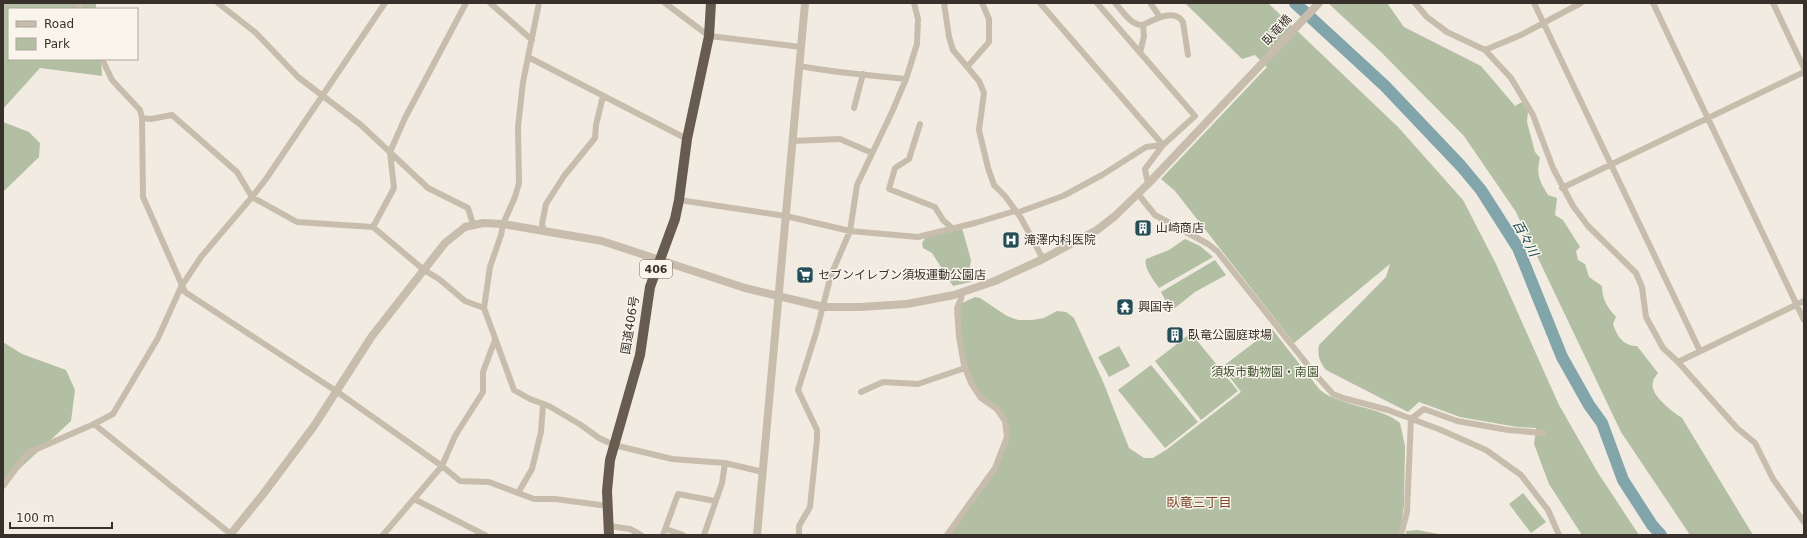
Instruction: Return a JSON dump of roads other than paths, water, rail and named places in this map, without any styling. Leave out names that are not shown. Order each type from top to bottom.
[{"type":"highway","name":"国道406号","points":[[609,531],[608,474],[614,445],[640,355],[646,303],[659,258],[675,219],[687,139],[709,36],[711,3]]},
{"type":"street","points":[[94,424],[231,535],[314,426],[372,336],[445,243],[456,233],[473,224],[468,208],[428,188],[361,125],[298,76],[256,33],[218,3]]},
{"type":"street","points":[[3,486],[30,452],[113,414],[158,338],[181,287],[201,257],[252,197],[385,3]]},
{"type":"street","points":[[373,227],[394,188],[390,152],[412,105],[466,3]]},
{"type":"street","points":[[490,3],[532,40]]},
{"type":"street","points":[[539,3],[523,82],[518,127],[519,183],[515,197],[503,224],[487,278],[484,308],[494,340],[514,390],[567,416],[599,438],[614,445],[672,459],[725,463],[763,472]]},
{"type":"street","points":[[665,3],[709,36],[801,47]]},
{"type":"street","points":[[757,535],[805,3]]},
{"type":"street","points":[[799,535],[799,526],[810,507],[817,430],[798,390],[824,307],[831,275],[850,231],[857,185],[878,143],[906,79],[917,44],[918,19],[914,3]]},
{"type":"street","points":[[944,3],[949,37],[954,50],[979,81],[984,93],[979,130],[994,185],[1005,196],[1021,218],[1043,259]]},
{"type":"street","points":[[967,67],[989,42],[989,19],[982,3]]},
{"type":"street","points":[[1040,3],[1162,145]]},
{"type":"street","points":[[1097,3],[1195,116],[1162,145],[1145,169],[1148,184]]},
{"type":"street","points":[[1116,3],[1134,23],[1139,26],[1160,17],[1173,15],[1181,18],[1183,22],[1188,55]]},
{"type":"street","name":"臥竜橋","points":[[473,224],[503,224],[602,241],[659,258],[745,288],[824,307],[860,307],[907,304],[954,295],[995,281],[1043,259],[1096,230],[1115,216],[1148,184],[1319,3]]},
{"type":"street","points":[[1415,3],[1427,17],[1447,32],[1485,50],[1511,78],[1533,115],[1562,188],[1573,206],[1588,226],[1636,273],[1642,287],[1646,317],[1663,348],[1678,362],[1737,428],[1755,443],[1773,478],[1804,522]]},
{"type":"street","points":[[1534,3],[1700,351]]},
{"type":"street","points":[[1485,50],[1520,35],[1581,3]]},
{"type":"street","points":[[1653,3],[1804,320]]},
{"type":"street","points":[[1773,3],[1804,68]]},
{"type":"street","points":[[1151,4],[1160,17]]},
{"type":"street","points":[[1140,53],[1144,36],[1143,25]]},
{"type":"street","points":[[528,57],[687,139]]},
{"type":"street","points":[[102,60],[112,80],[140,110],[142,118],[142,197],[181,287],[185,292],[336,391],[442,466],[460,481],[489,482],[534,499],[554,499],[608,506]]},
{"type":"street","points":[[800,66],[827,72],[906,79]]},
{"type":"street","points":[[1562,188],[1804,72]]},
{"type":"street","points":[[854,108],[863,74]]},
{"type":"street","points":[[544,231],[542,224],[546,204],[564,176],[595,138],[596,125],[604,96]]},
{"type":"street","points":[[142,118],[151,119],[172,115],[237,172],[252,197],[297,222],[373,227],[424,270],[439,279],[465,302],[484,308]]},
{"type":"street","points":[[920,124],[909,159],[895,168],[889,189],[935,207],[943,220],[952,228]]},
{"type":"street","points":[[793,141],[840,140],[872,153]]},
{"type":"street","points":[[679,200],[786,216],[850,231],[918,236],[975,223],[1015,211],[1019,212],[1063,196],[1102,175],[1146,147],[1162,145]]},
{"type":"street","points":[[1138,194],[1155,216],[1208,244],[1217,252],[1314,373],[1333,394],[1388,410],[1441,430],[1486,450],[1521,475],[1548,510],[1559,535]]},
{"type":"street","points":[[947,535],[995,468],[1006,437],[1005,421],[997,409],[981,398],[971,383],[965,368],[959,337],[957,308],[962,292]]},
{"type":"street","points":[[1678,362],[1804,300]]},
{"type":"street","points":[[383,535],[442,466],[455,436],[483,392],[483,372],[494,340]]},
{"type":"street","points":[[861,392],[883,382],[918,384],[965,368]]},
{"type":"street","points":[[518,493],[532,469],[541,432],[543,404]]},
{"type":"street","points":[[1401,535],[1407,512],[1411,419],[1424,409],[1457,421],[1508,430],[1543,433]]},
{"type":"street","points":[[704,535],[722,483],[725,463]]},
{"type":"street","points":[[683,535],[664,532],[678,494],[715,501]]},
{"type":"street","points":[[414,499],[484,535]]},
{"type":"street","points":[[609,531],[630,529],[642,535]]},
{"type":"waterway","name":"百々川","points":[[1295,3],[1385,86],[1461,166],[1481,190],[1518,248],[1562,357],[1589,405],[1602,423],[1623,480],[1652,525],[1661,535]]},
{"type":"place","name":"山崎商店","points":[[1143,228]]},
{"type":"place","name":"滝澤内科医院","points":[[1011,240]]},
{"type":"place","name":"セブンイレブン須坂運動公園店","points":[[805,275]]},
{"type":"place","name":"興国寺","points":[[1125,307]]},
{"type":"place","name":"臥竜公園庭球場","points":[[1175,335]]},
{"type":"district","name":"臥竜三丁目","points":[[1199,502]]},
{"type":"park label","name":"須坂市動物園・南園","points":[[1265,372]]}]
